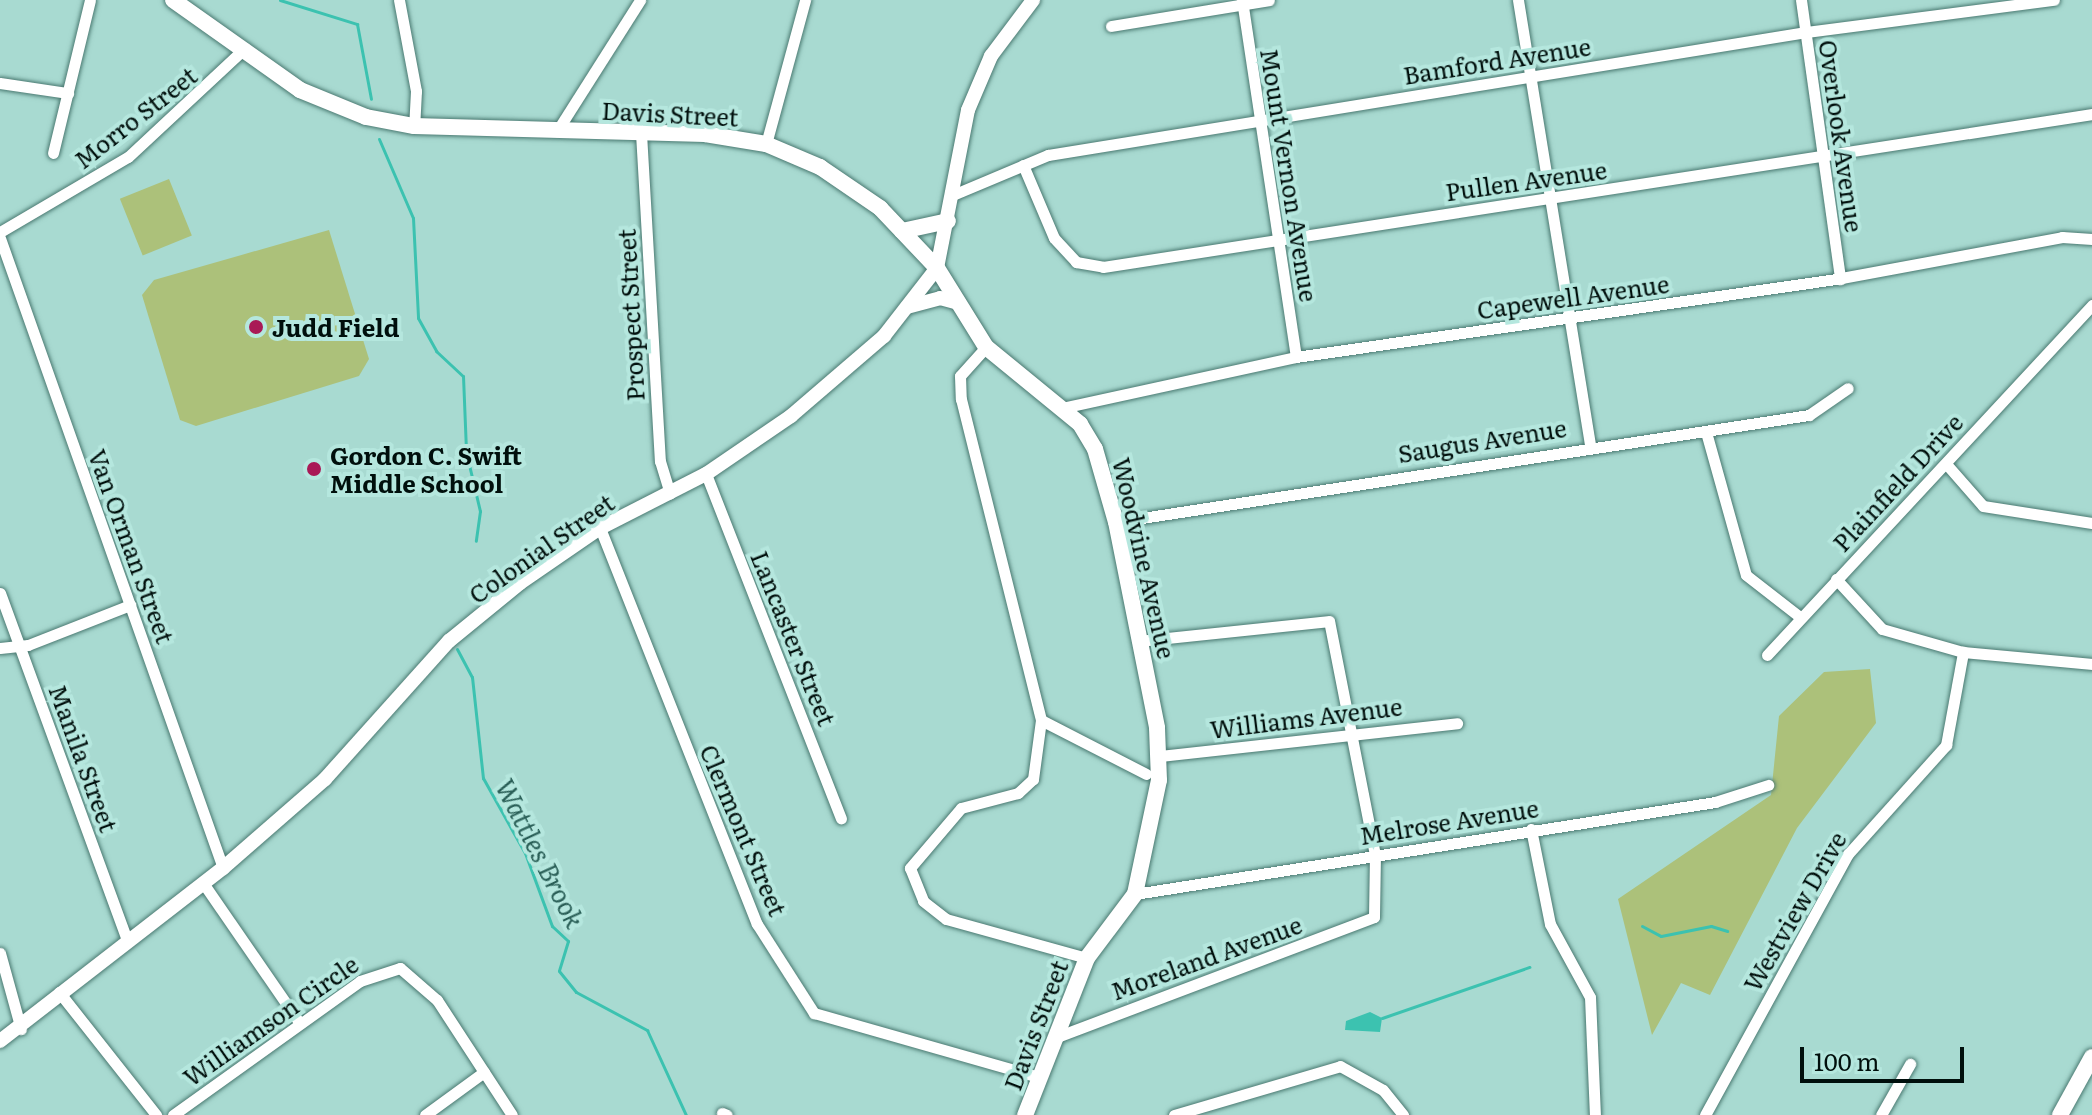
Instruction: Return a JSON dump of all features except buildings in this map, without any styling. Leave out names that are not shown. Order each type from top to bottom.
[{"type":"main road","name":"Davis Street","points":[[173,0],[245,48],[300,90],[366,117],[414,126],[641,133],[766,144],[820,167],[902,231],[937,268],[986,347]]},
{"type":"main road","points":[[902,231],[948,221]]},
{"type":"main road","name":"Woodvine Avenue","points":[[986,347],[1062,408],[1095,449],[1116,522],[1160,756],[1153,777]]},
{"type":"main road","name":"Davis Street","points":[[1025,1115],[1087,958],[1135,894],[1153,777]]},
{"type":"main road","points":[[2060,1115],[2092,1057]]},
{"type":"street","points":[[53,153],[90,0]]},
{"type":"street","points":[[399,0],[416,91],[414,126]]},
{"type":"street","points":[[557,131],[640,0]]},
{"type":"street","points":[[766,144],[805,0]]},
{"type":"street","name":"Colonial Street","points":[[0,1041],[21,1029],[59,992],[126,938],[223,868],[325,779],[449,641],[600,528],[706,474],[791,416],[907,307],[937,268],[955,194],[968,110],[991,56],[1033,0]]},
{"type":"street","points":[[1111,26],[1269,0]]},
{"type":"street","points":[[1518,0],[1546,199],[1590,445]]},
{"type":"street","name":"Overlook Avenue","points":[[1801,0],[1820,156],[1840,279]]},
{"type":"street","name":"Bamford Avenue","points":[[955,194],[1023,165],[1256,122],[1806,32],[2054,0]]},
{"type":"street","name":"Mount Vernon Avenue","points":[[1243,2],[1256,122],[1296,357]]},
{"type":"street","name":"Morro Street","points":[[0,235],[128,157],[245,48]]},
{"type":"street","points":[[0,83],[68,93]]},
{"type":"street","name":"Pullen Avenue","points":[[1023,165],[1054,238],[1076,262],[1103,267],[2092,114]]},
{"type":"street","name":"Prospect Street","points":[[641,133],[660,461],[670,493]]},
{"type":"street","name":"Van Orman Street","points":[[0,235],[223,868]]},
{"type":"street","name":"Capewell Avenue","points":[[1062,408],[1296,357],[1840,279],[2062,237],[2092,239]]},
{"type":"street","points":[[907,307],[940,298],[959,303]]},
{"type":"street","name":"Plainfield Drive","points":[[1767,655],[1836,579],[1948,466],[2020,374],[2092,305]]},
{"type":"street","points":[[986,347],[960,376],[961,399],[1041,720],[1033,779],[1018,793],[961,808],[910,868],[923,901],[946,919],[1087,958]]},
{"type":"street","name":"Saugus Avenue","points":[[1116,522],[1590,445],[1706,432],[1809,415],[1848,388]]},
{"type":"street","points":[[1706,432],[1746,575],[1800,617]]},
{"type":"street","points":[[1948,466],[1983,506],[2092,523]]},
{"type":"street","name":"Lancaster Street","points":[[706,474],[841,818]]},
{"type":"street","name":"Clermont Street","points":[[600,528],[757,924],[814,1013],[1039,1077]]},
{"type":"street","points":[[1836,579],[1882,629],[1963,652],[2092,664]]},
{"type":"street","name":"Manila Street","points":[[0,593],[126,938]]},
{"type":"street","points":[[0,648],[19,645],[130,605]]},
{"type":"street","points":[[1139,641],[1329,621],[1375,855]]},
{"type":"street","name":"Westview Drive","points":[[1705,1115],[1848,854],[1946,745],[1963,652]]},
{"type":"street","points":[[1041,720],[1153,777]]},
{"type":"street","name":"Williams Avenue","points":[[1160,756],[1349,731],[1457,723]]},
{"type":"street","name":"Melrose Avenue","points":[[1135,894],[1715,802],[1768,785]]},
{"type":"street","points":[[1531,829],[1550,924],[1590,997],[1595,1115]]},
{"type":"street","name":"Moreland Avenue","points":[[1054,1038],[1374,917],[1375,855]]},
{"type":"street","points":[[203,883],[299,1022]]},
{"type":"street","points":[[0,953],[21,1029]]},
{"type":"street","name":"Williamson Circle","points":[[173,1115],[360,981],[400,968],[437,1000],[512,1115]]},
{"type":"street","points":[[59,992],[156,1115]]},
{"type":"street","points":[[1881,1115],[1910,1064]]},
{"type":"street","points":[[1174,1115],[1340,1066],[1383,1090],[1403,1115]]},
{"type":"street","points":[[425,1115],[484,1072]]},
{"type":"shaded area","points":[[169,179],[192,236],[143,255],[120,199]]},
{"type":"shaded area","name":"Judd Field","points":[[329,230],[369,359],[359,376],[196,426],[180,420],[142,295],[154,280]]},
{"type":"shaded area","points":[[1870,669],[1876,723],[1797,828],[1710,995],[1681,983],[1652,1035],[1618,899],[1771,795],[1779,716],[1824,672]]},
{"type":"shaded area","points":[[1370,1012],[1382,1018],[1380,1032],[1345,1030],[1346,1021]]},
{"type":"waterway","name":"Wattles Brook","points":[[280,0],[357,24],[371,99]]},
{"type":"waterway","name":"Wattles Brook","points":[[379,139],[413,218],[418,318],[436,351],[463,376],[466,452],[480,511],[476,541]]},
{"type":"waterway","name":"Wattles Brook","points":[[457,649],[472,677],[483,778],[525,853],[552,926],[568,941],[559,971],[576,992],[647,1030],[686,1115]]},
{"type":"waterway","points":[[1642,926],[1661,936],[1711,926],[1727,931]]},
{"type":"waterway","points":[[1382,1018],[1529,967]]},
{"type":"place","name":"Judd Field","points":[[256,327]]},
{"type":"place","name":"Gordon C. Swift Middle School","points":[[314,469]]}]
